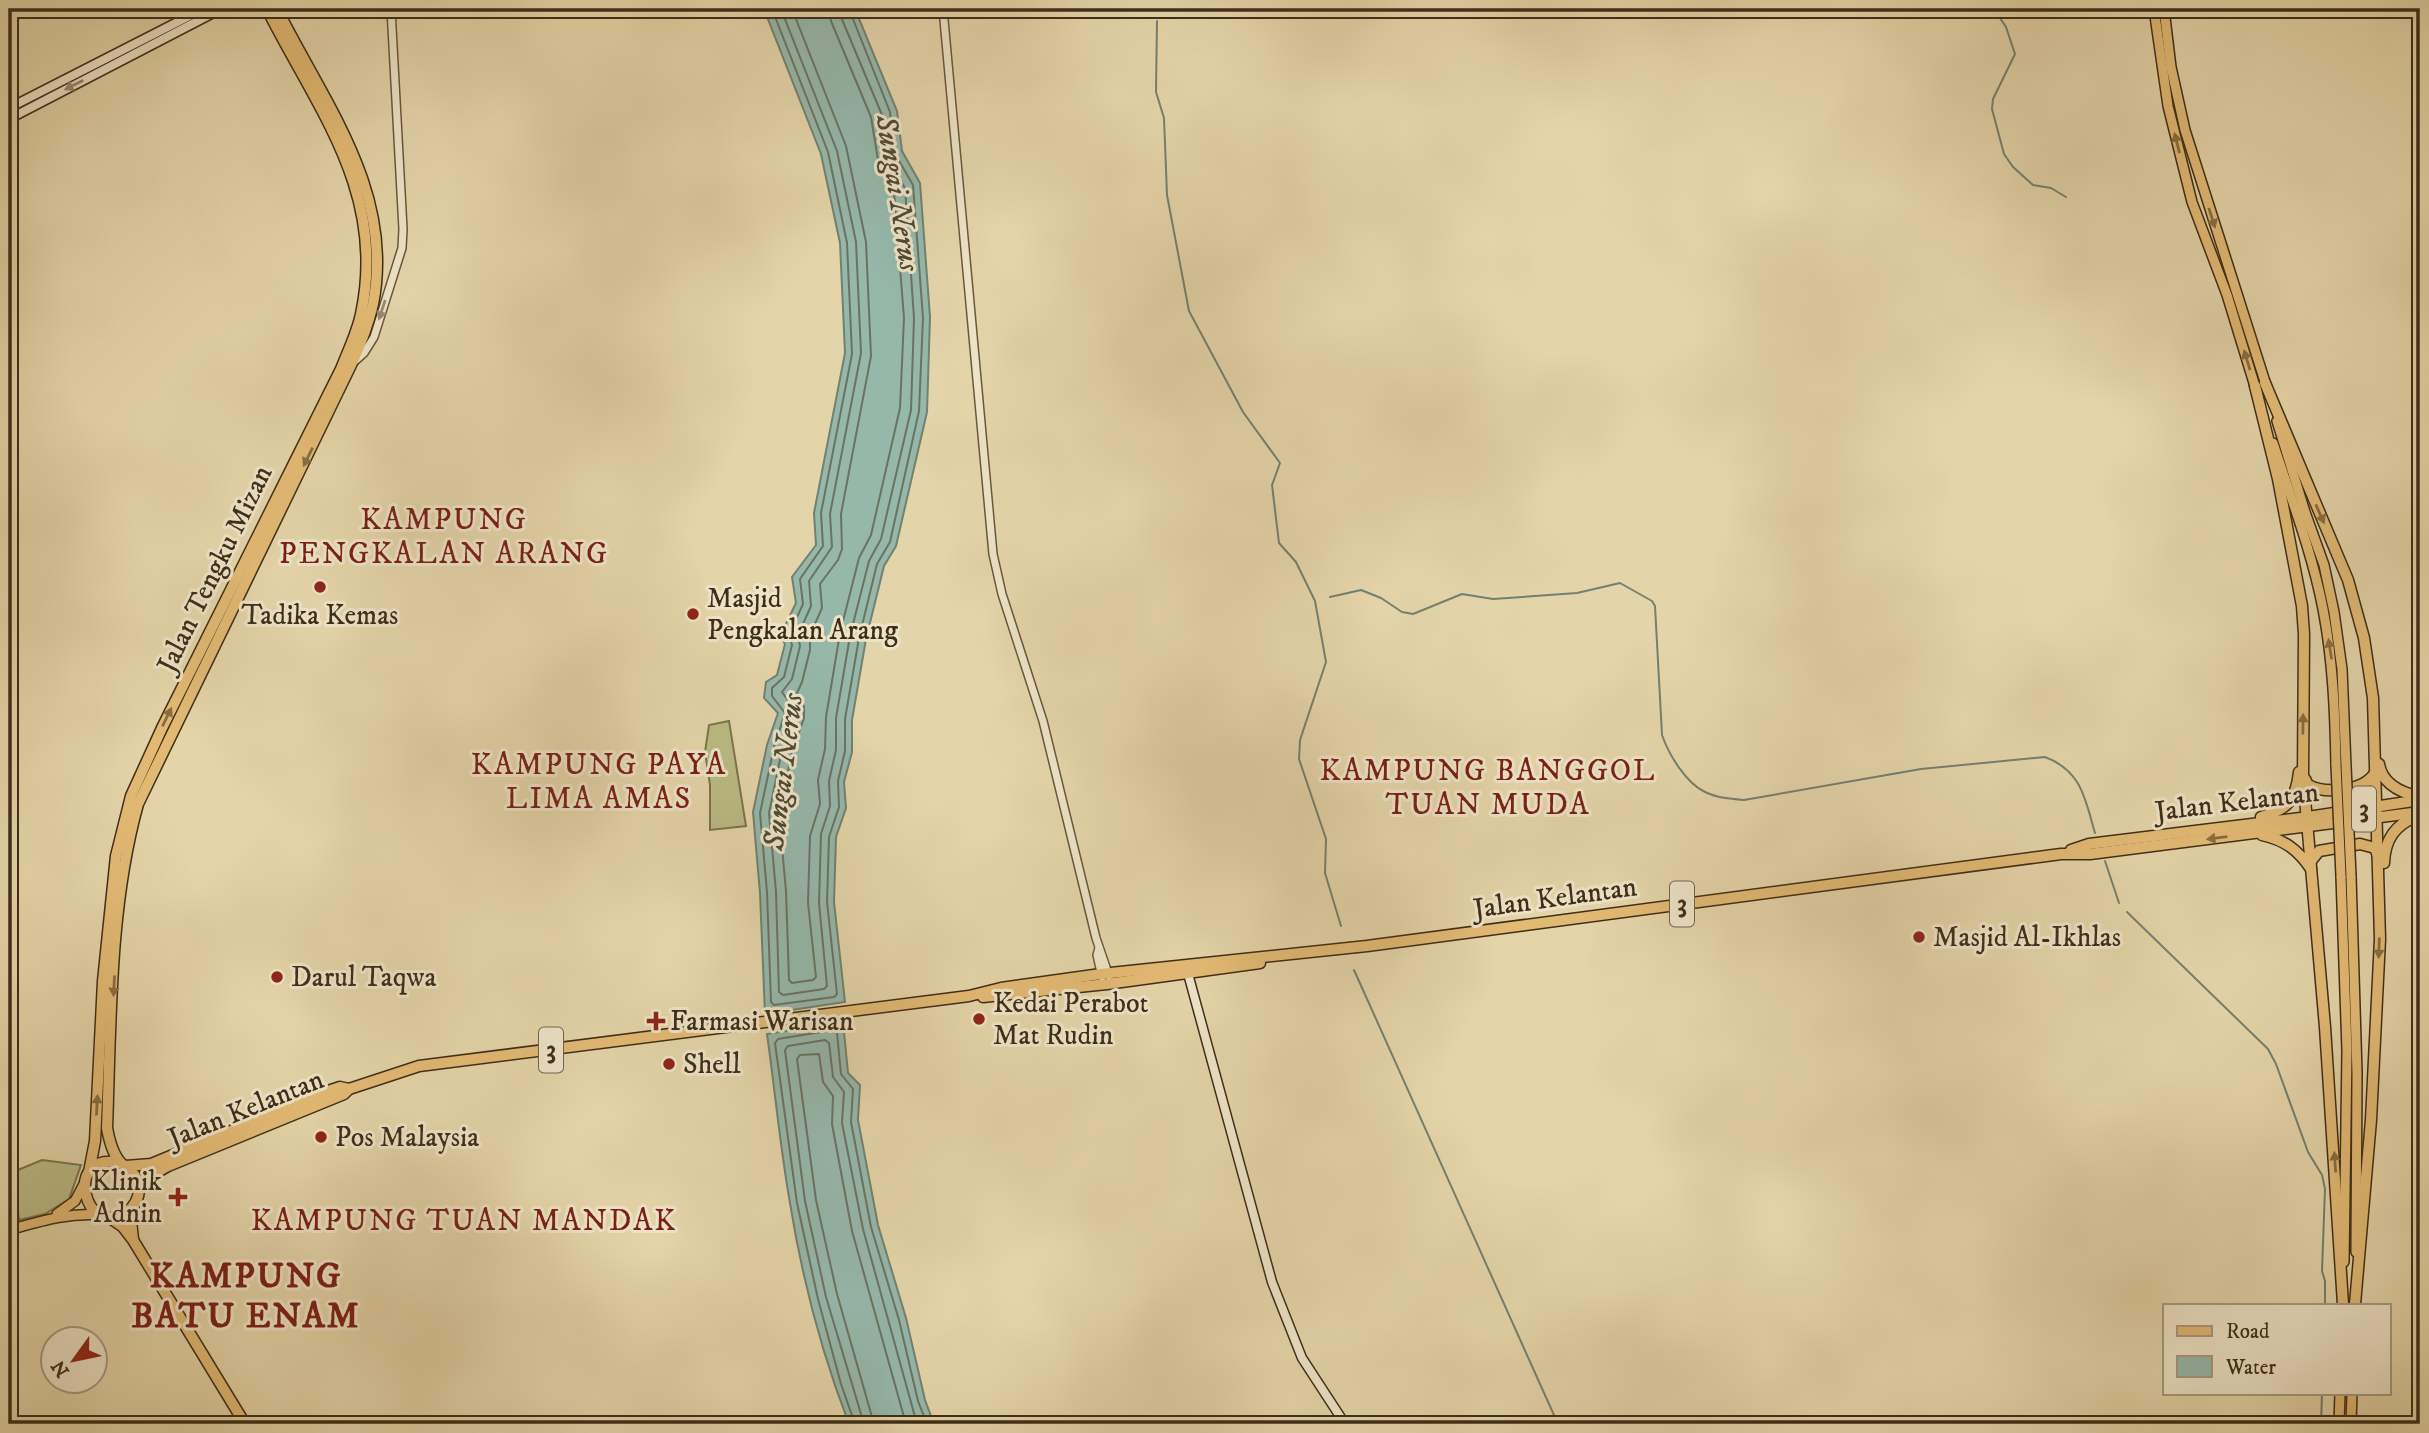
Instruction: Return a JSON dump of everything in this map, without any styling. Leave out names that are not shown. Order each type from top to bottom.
[{"type":"highway","points":[[261,9],[278,15]]},
{"type":"highway","name":"Jalan Tengku Mizan","points":[[124,1165],[112,1147],[107,1128],[119,904],[125,854],[138,804],[351,365],[367,326],[376,288],[377,237],[360,167],[278,15],[267,9]]},
{"type":"highway","name":"Jalan Tengku Mizan","points":[[87,1178],[96,1133],[103,981],[116,856],[131,796],[168,716],[341,369],[361,316],[366,289],[364,217],[351,170],[278,15]]},
{"type":"highway","points":[[2260,385],[2332,541],[2356,604],[2370,666],[2380,912]]},
{"type":"highway","points":[[2260,385],[2302,606],[2303,776],[2334,1145],[2343,1304]]},
{"type":"highway","points":[[2374,732],[2380,772],[2402,793],[2420,799]]},
{"type":"highway","points":[[2234,826],[2274,814],[2286,807],[2295,796],[2302,752]]},
{"type":"highway","points":[[2303,776],[2308,785],[2323,790],[2366,783],[2375,773]]},
{"type":"highway","name":"Jalan Kelantan","points":[[139,1189],[148,1178],[168,1166],[344,1094],[349,1089],[419,1066],[972,996],[983,998],[1105,977],[1187,969],[1275,954],[1304,953],[2061,854],[2090,853],[2255,833],[2376,812],[2420,799]]},
{"type":"highway","name":"Jalan Kelantan","points":[[2376,812],[2420,813]]},
{"type":"highway","points":[[2355,1304],[2374,1066],[2380,912],[2386,845],[2396,828],[2420,813]]},
{"type":"highway","name":"Jalan Kelantan","points":[[2061,854],[2089,844],[2234,826],[2308,822]]},
{"type":"highway","points":[[2255,833],[2285,842],[2311,866]]},
{"type":"highway","points":[[2311,866],[2319,851],[2360,844],[2375,848],[2379,858]]},
{"type":"highway","name":"Jalan Kelantan","points":[[124,1165],[151,1164],[328,1091],[341,1087],[349,1089]]},
{"type":"highway","name":"3","points":[[87,1178],[103,1163],[124,1165]]},
{"type":"highway","points":[[124,1165],[136,1176],[139,1189],[131,1221],[134,1240]]},
{"type":"highway","points":[[87,1178],[84,1191],[90,1206],[117,1222],[134,1240],[245,1424]]},
{"type":"highway","points":[[106,1217],[119,1217],[134,1205]]},
{"type":"main road","points":[[10,106],[203,9]]},
{"type":"main road","points":[[9,119],[222,9]]},
{"type":"main road","points":[[2154,9],[2168,106],[2192,202],[2324,565],[2342,668],[2341,765],[2357,1073],[2355,1304]]},
{"type":"main road","points":[[2164,9],[2171,67],[2185,130],[2260,385]]},
{"type":"main road","points":[[2343,1304],[2347,1051],[2346,876]]},
{"type":"main road","points":[[1187,969],[1272,1282],[1302,1358],[1345,1424]]},
{"type":"main road","points":[[53,1217],[75,1201],[87,1178]]},
{"type":"main road","points":[[9,1230],[53,1217],[79,1214],[106,1217]]},
{"type":"main road","points":[[2339,1424],[2340,1394]]},
{"type":"main road","points":[[2351,1424],[2352,1394]]},
{"type":"street","points":[[351,365],[364,353],[374,337],[402,248],[391,9]]},
{"type":"street","points":[[943,9],[993,554],[1002,594],[1043,721],[1105,977]]},
{"type":"green space","points":[[729,721],[746,826],[710,830],[710,785],[705,752],[709,725]]},
{"type":"green space","points":[[42,1160],[81,1165],[69,1199],[45,1214],[19,1220],[13,1172]]},
{"type":"water","name":"Sungai Nerus","points":[[764,9],[855,9],[897,111],[902,151],[920,183],[930,317],[927,412],[896,546],[884,566],[866,639],[852,720],[852,752],[844,782],[846,808],[836,837],[834,902],[845,1002],[765,1014],[760,893],[753,812],[767,745],[778,713],[764,698],[766,682],[777,675],[785,644],[780,636],[796,603],[792,577],[816,545],[814,513],[845,353],[840,243],[821,154]]},
{"type":"water","points":[[843,1022],[848,1073],[860,1085],[858,1120],[878,1225],[906,1318],[925,1400],[934,1424],[849,1424],[830,1370],[807,1287],[786,1182],[767,1034]]},
{"type":"waterway","points":[[1994,9],[2006,27],[2015,54],[1993,99],[1992,109],[2004,154],[2013,167],[2033,185],[2051,188],[2066,197]]},
{"type":"waterway","points":[[1157,21],[1156,92],[1164,118],[1167,195],[1189,311],[1243,412],[1280,463],[1272,485],[1279,543],[1296,562],[1315,601],[1326,662],[1300,740],[1299,759],[1326,839],[1325,873],[1341,926]]},
{"type":"waterway","points":[[1330,597],[1361,590],[1381,598],[1402,612],[1413,614],[1462,594],[1493,599],[1577,593],[1620,583],[1652,601],[1655,606],[1662,735],[1679,768],[1691,782],[1705,792],[1744,800],[1921,769],[2045,757],[2067,770],[2074,778],[2085,798],[2095,833]]},
{"type":"waterway","points":[[2105,861],[2119,903]]},
{"type":"waterway","points":[[2127,912],[2268,1049],[2276,1064],[2308,1152],[2322,1175],[2325,1189],[2322,1271],[2325,1304]]},
{"type":"waterway","points":[[1354,970],[1558,1424]]},
{"type":"waterway","points":[[2321,1424],[2322,1394]]},
{"type":"place","name":"Tadika Kemas","points":[[320,587]]},
{"type":"place","name":"Masjid Pengkalan Arang","points":[[693,614]]},
{"type":"place","name":"Masjid Al-Ikhlas","points":[[1919,937]]},
{"type":"place","name":"Darul Taqwa","points":[[277,977]]},
{"type":"place","name":"Kedai Perabot Mat Rudin","points":[[979,1019]]},
{"type":"place","name":"Farmasi Warisan","points":[[656,1021]]},
{"type":"place","name":"Shell","points":[[669,1064]]},
{"type":"place","name":"Pos Malaysia","points":[[321,1137]]},
{"type":"place","name":"Klinik Adnin","points":[[178,1197]]},
{"type":"district","name":"KAMPUNG PENGKALAN ARANG","points":[[444,537]]},
{"type":"district","name":"KAMPUNG PAYA LIMA AMAS","points":[[599,782]]},
{"type":"district","name":"KAMPUNG BANGGOL TUAN MUDA","points":[[1488,788]]},
{"type":"district","name":"KAMPUNG TUAN MANDAK","points":[[464,1221]]},
{"type":"district","name":"KAMPUNG BATU ENAM","points":[[246,1297]]}]
